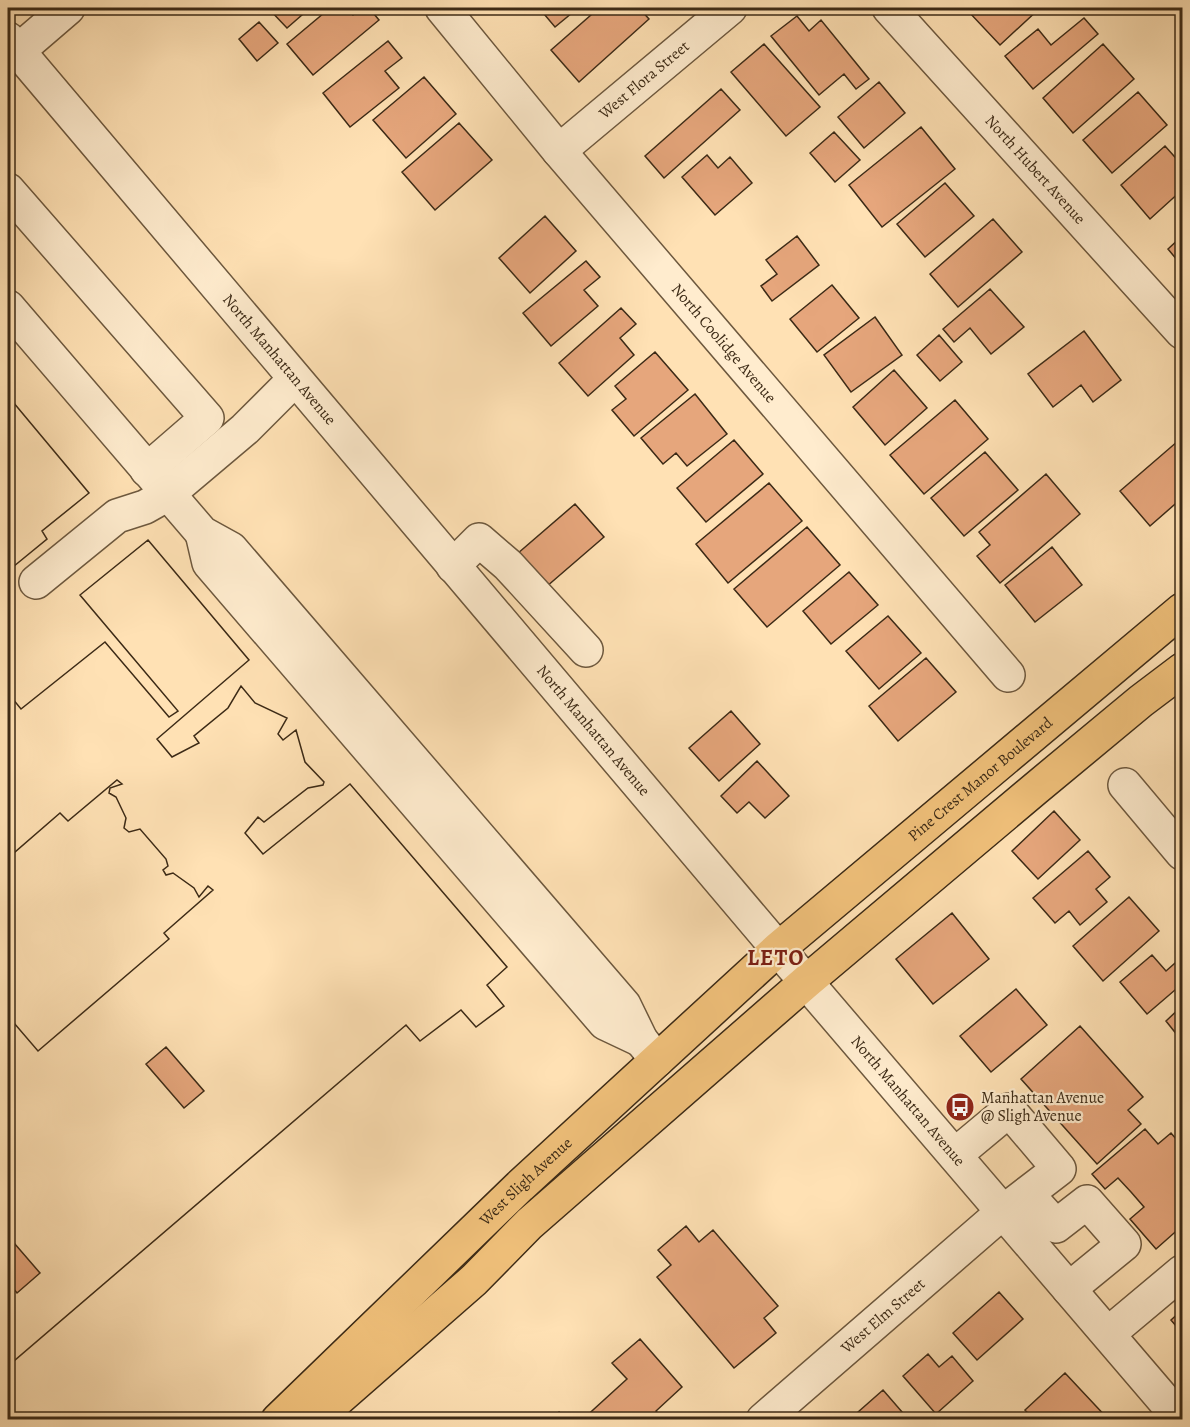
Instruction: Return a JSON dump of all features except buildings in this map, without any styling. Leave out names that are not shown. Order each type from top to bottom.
[{"type":"main road","name":"Pine Crest Manor Boulevard","points":[[778,949],[1182,610]]},
{"type":"main road","points":[[806,982],[1044,781],[1182,670]]},
{"type":"main road","name":"West Sligh Avenue","points":[[279,1419],[520,1186],[649,1050],[778,949]]},
{"type":"main road","name":"West Sligh Avenue","points":[[314,1419],[474,1280],[529,1224],[806,982]]},
{"type":"street","name":"North Coolidge Avenue","points":[[442,8],[559,151],[1008,675]]},
{"type":"street","name":"West Flora Street","points":[[559,151],[730,8]]},
{"type":"street","name":"North Hubert Avenue","points":[[889,8],[1182,332]]},
{"type":"street","points":[[13,45],[60,10]]},
{"type":"street","name":"North Manhattan Avenue","points":[[13,45],[955,1155],[1015,1203],[1069,1289],[1180,1419]]},
{"type":"street","points":[[8,190],[207,418],[147,470]]},
{"type":"street","points":[[8,307],[202,533],[209,563],[597,1014],[605,1023],[649,1050]]},
{"type":"street","points":[[36,582],[117,516],[145,507],[168,494],[245,429],[296,379]]},
{"type":"street","points":[[453,566],[479,540],[515,573],[586,650]]},
{"type":"street","points":[[485,603],[515,573]]},
{"type":"street","points":[[521,646],[552,614]]},
{"type":"street","points":[[1125,785],[1182,853]]},
{"type":"street","name":"West Elm Street","points":[[763,1419],[1015,1203],[1059,1169],[1009,1110],[955,1155]]},
{"type":"street","points":[[1015,1203],[1056,1226],[1087,1202],[1124,1244],[1069,1289]]},
{"type":"street","points":[[1108,1334],[1182,1272]]},
{"type":"place","name":"Manhattan Avenue @ Sligh Avenue","points":[[960,1107]]},
{"type":"district","name":"LETO","points":[[776,958]]}]
